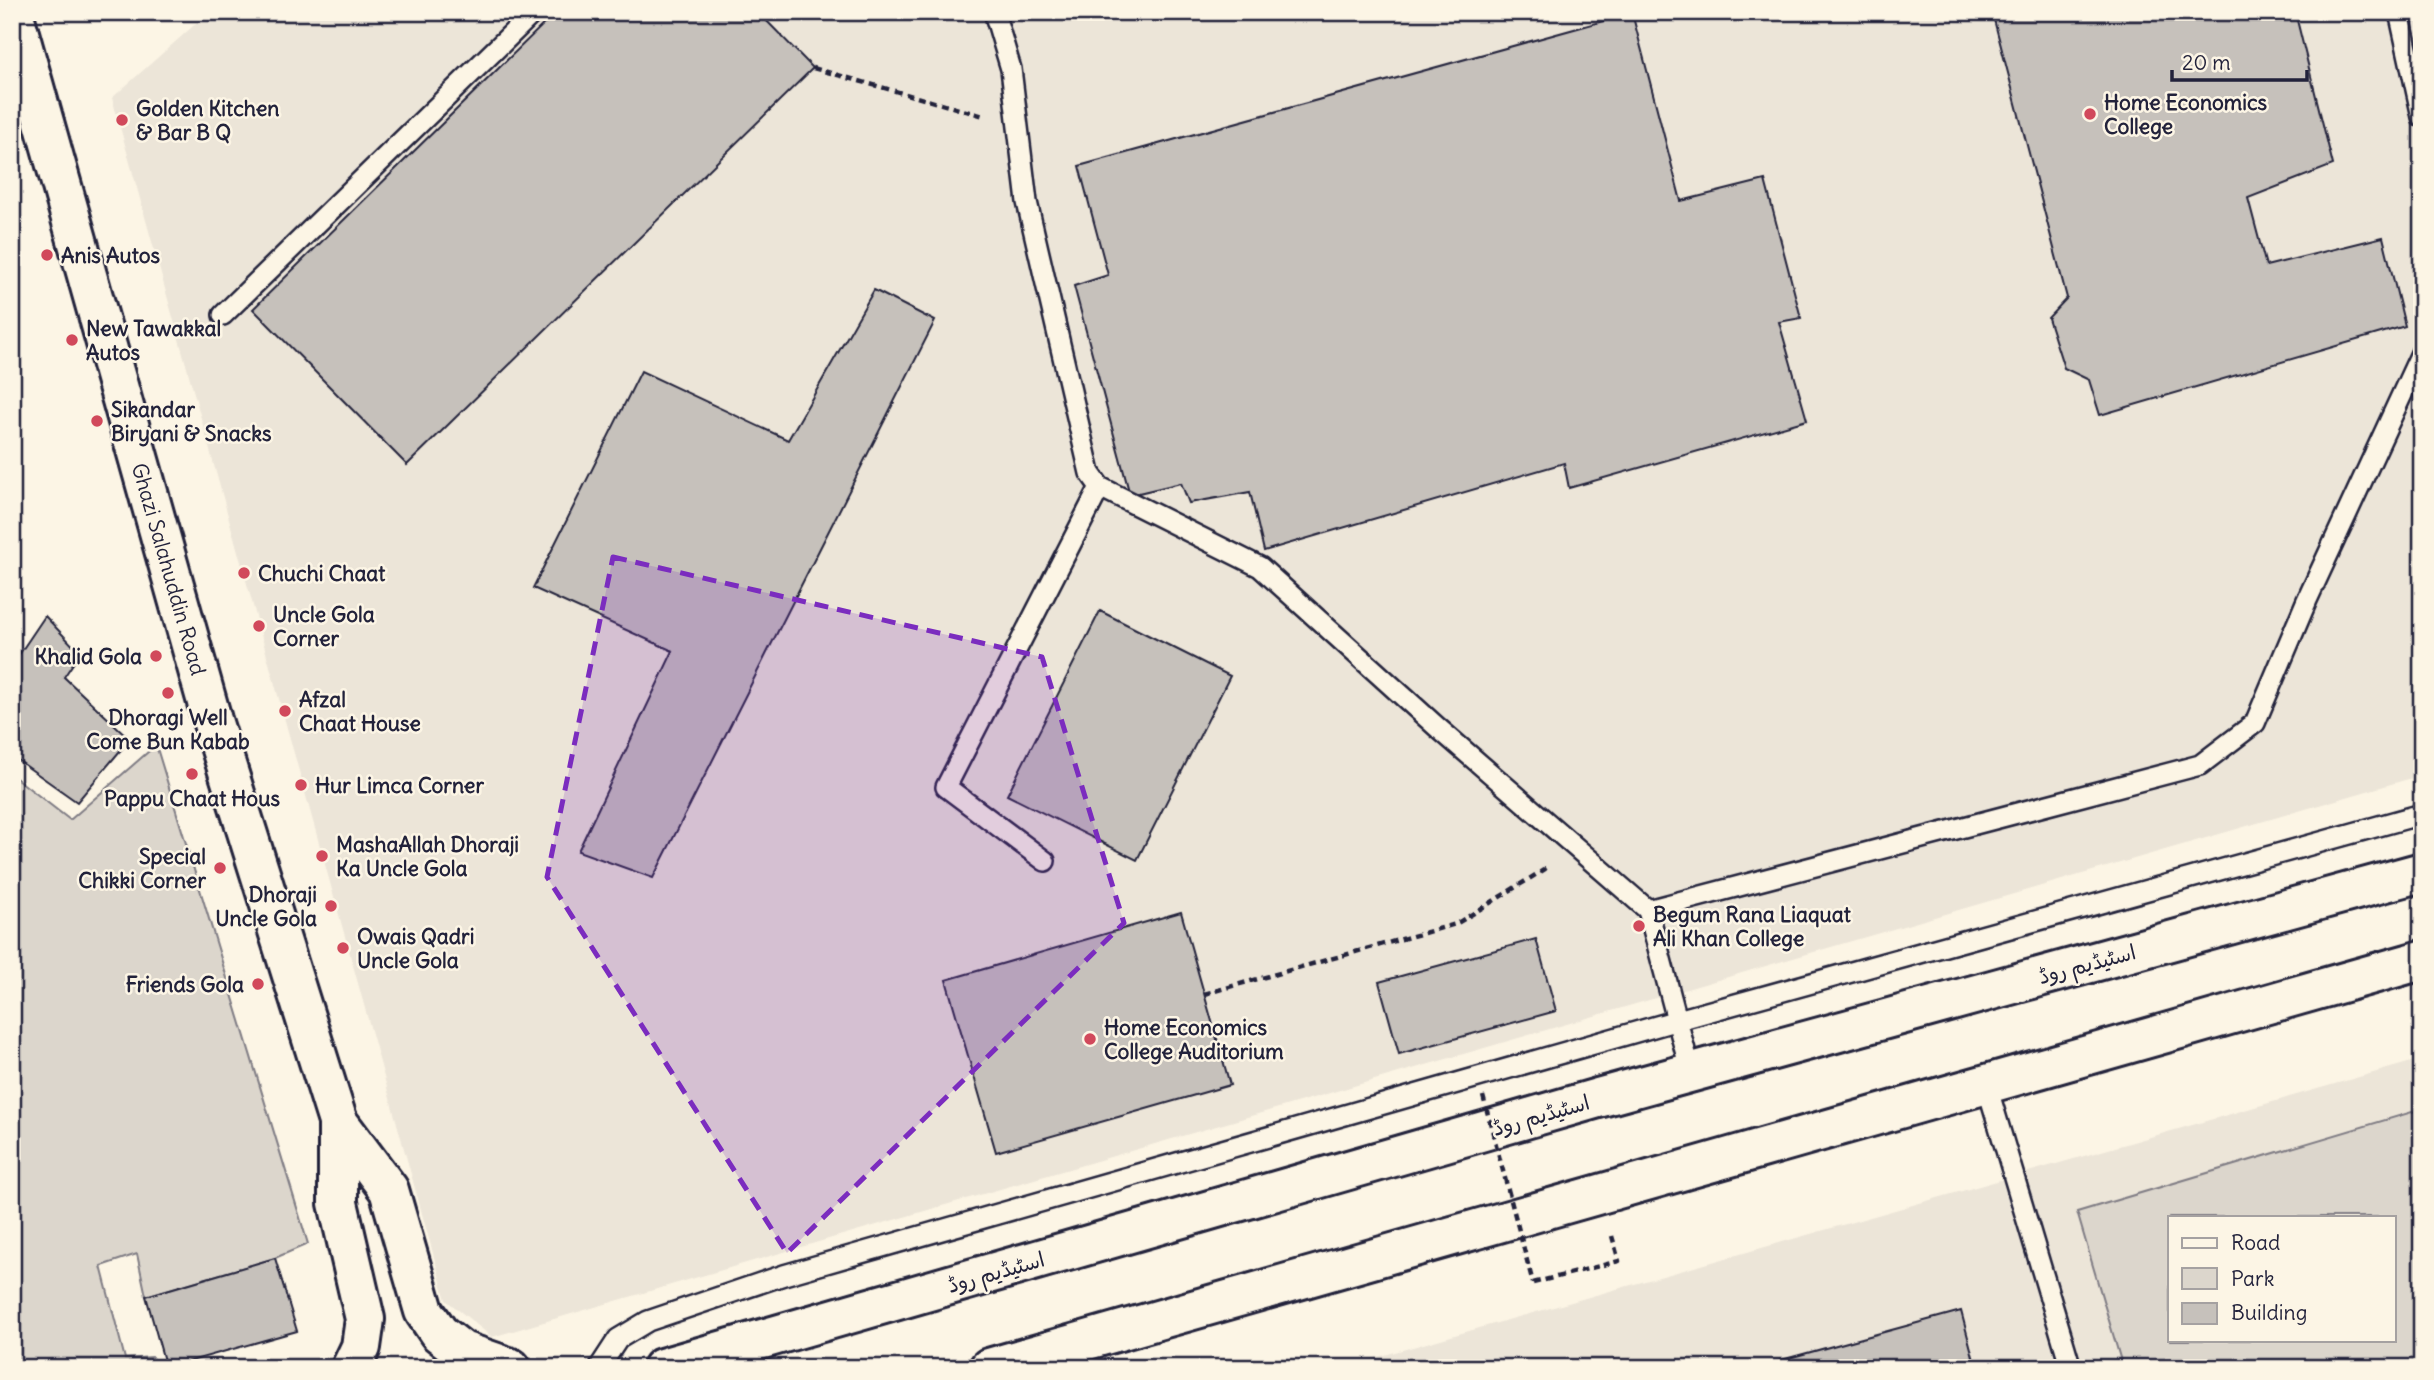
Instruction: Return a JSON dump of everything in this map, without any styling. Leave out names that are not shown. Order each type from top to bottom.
[{"type":"main road","name":"Ghazi Salahuddin Road","points":[[13,12],[212,720],[338,1122],[338,1203],[365,1318],[361,1347],[351,1368]]},
{"type":"main road","name":"اسٹیڈیم روڈ","points":[[662,1368],[1691,1073],[2422,872]]},
{"type":"main road","points":[[989,1368],[2422,960]]},
{"type":"main road","name":"Ghazi Salahuddin Road","points":[[338,1122],[389,1190],[424,1311],[439,1333],[462,1351],[511,1368]]},
{"type":"lane","points":[[223,315],[534,12]]},
{"type":"lane","points":[[994,12],[1011,69],[1034,234],[1090,473],[1100,487],[1260,567],[1437,727],[1648,910],[1691,1073]]},
{"type":"lane","points":[[2399,12],[2422,117]]},
{"type":"lane","points":[[1648,910],[2200,765],[2255,723],[2307,600],[2422,351]]},
{"type":"lane","points":[[1045,861],[946,787],[1100,487]]},
{"type":"lane","points":[[598,1368],[618,1339],[648,1321],[710,1298],[1678,1020],[2422,814]]},
{"type":"lane","points":[[1986,1083],[2071,1368]]},
{"type":"path","points":[[813,68],[1018,126]]},
{"type":"path","points":[[1204,994],[1455,924],[1578,849]]},
{"type":"path","points":[[1483,1096],[1533,1283],[1619,1261]]},
{"type":"highlighted area","points":[[613,557],[1042,657],[1124,923],[787,1253],[547,877]]},
{"type":"shaded area","points":[[209,12],[2422,12],[2422,775],[492,1337],[446,1300],[112,98]]},
{"type":"shaded area","points":[[2422,1059],[2422,1368],[1339,1368],[1962,1191]]},
{"type":"green space","points":[[156,745],[308,1244],[275,1258],[146,1296],[137,1254],[101,1266],[125,1359],[152,1357],[156,1368],[12,1368],[12,775],[70,820]]},
{"type":"green space","points":[[2422,1109],[2422,1368],[2123,1368],[2077,1212]]},
{"type":"building","points":[[556,12],[758,12],[813,68],[407,465],[253,309]]},
{"type":"building","name":"Home Economics College","points":[[1992,12],[2295,12],[2333,165],[2248,198],[2266,266],[2383,237],[2405,326],[2100,415],[2089,380],[2064,368],[2048,318],[2067,298]]},
{"type":"building","points":[[1632,13],[1681,201],[1765,180],[1801,318],[1779,322],[1807,420],[1569,488],[1564,463],[1264,551],[1250,492],[1189,503],[1181,483],[1130,495],[1074,286],[1108,275],[1079,166]]},
{"type":"building","points":[[874,290],[935,321],[653,878],[578,851],[673,651],[533,588],[641,371],[788,440]]},
{"type":"building","points":[[1100,611],[1230,676],[1137,860],[1007,795]]},
{"type":"building","points":[[45,616],[80,653],[64,677],[130,739],[77,802],[12,756],[12,665]]},
{"type":"building","name":"Home Economics College Auditorium","points":[[1181,912],[1230,1085],[996,1152],[946,980]]},
{"type":"building","points":[[1536,939],[1556,1011],[1399,1054],[1379,982]]},
{"type":"building","points":[[275,1258],[297,1331],[166,1368],[146,1296]]},
{"type":"building","points":[[1961,1311],[1976,1368],[1752,1368]]},
{"type":"place","name":"Home Economics College","points":[[2090,114]]},
{"type":"place","name":"Golden Kitchen & Bar B Q","points":[[122,120]]},
{"type":"place","name":"Anis Autos","points":[[47,255]]},
{"type":"place","name":"New Tawakkal Autos","points":[[72,340]]},
{"type":"place","name":"Sikandar Biryani & Snacks","points":[[97,421]]},
{"type":"place","name":"Chuchi Chaat","points":[[244,573]]},
{"type":"place","name":"Uncle Gola Corner","points":[[259,626]]},
{"type":"place","name":"Khalid Gola","points":[[156,656]]},
{"type":"place","name":"Dhoragi Well Come Bun Kabab","points":[[168,693]]},
{"type":"place","name":"Afzal Chaat House","points":[[285,711]]},
{"type":"place","name":"Pappu Chaat Hous","points":[[192,774]]},
{"type":"place","name":"Hur Limca Corner","points":[[301,785]]},
{"type":"place","name":"MashaAllah Dhoraji Ka Uncle Gola","points":[[322,856]]},
{"type":"place","name":"Special Chikki Corner","points":[[220,868]]},
{"type":"place","name":"Dhoraji Uncle Gola","points":[[331,906]]},
{"type":"place","name":"Begum Rana Liaquat Ali Khan College","points":[[1639,926]]},
{"type":"place","name":"Owais Qadri Uncle Gola","points":[[343,948]]},
{"type":"place","name":"Friends Gola","points":[[258,984]]},
{"type":"place","name":"Home Economics College Auditorium","points":[[1090,1039]]}]
